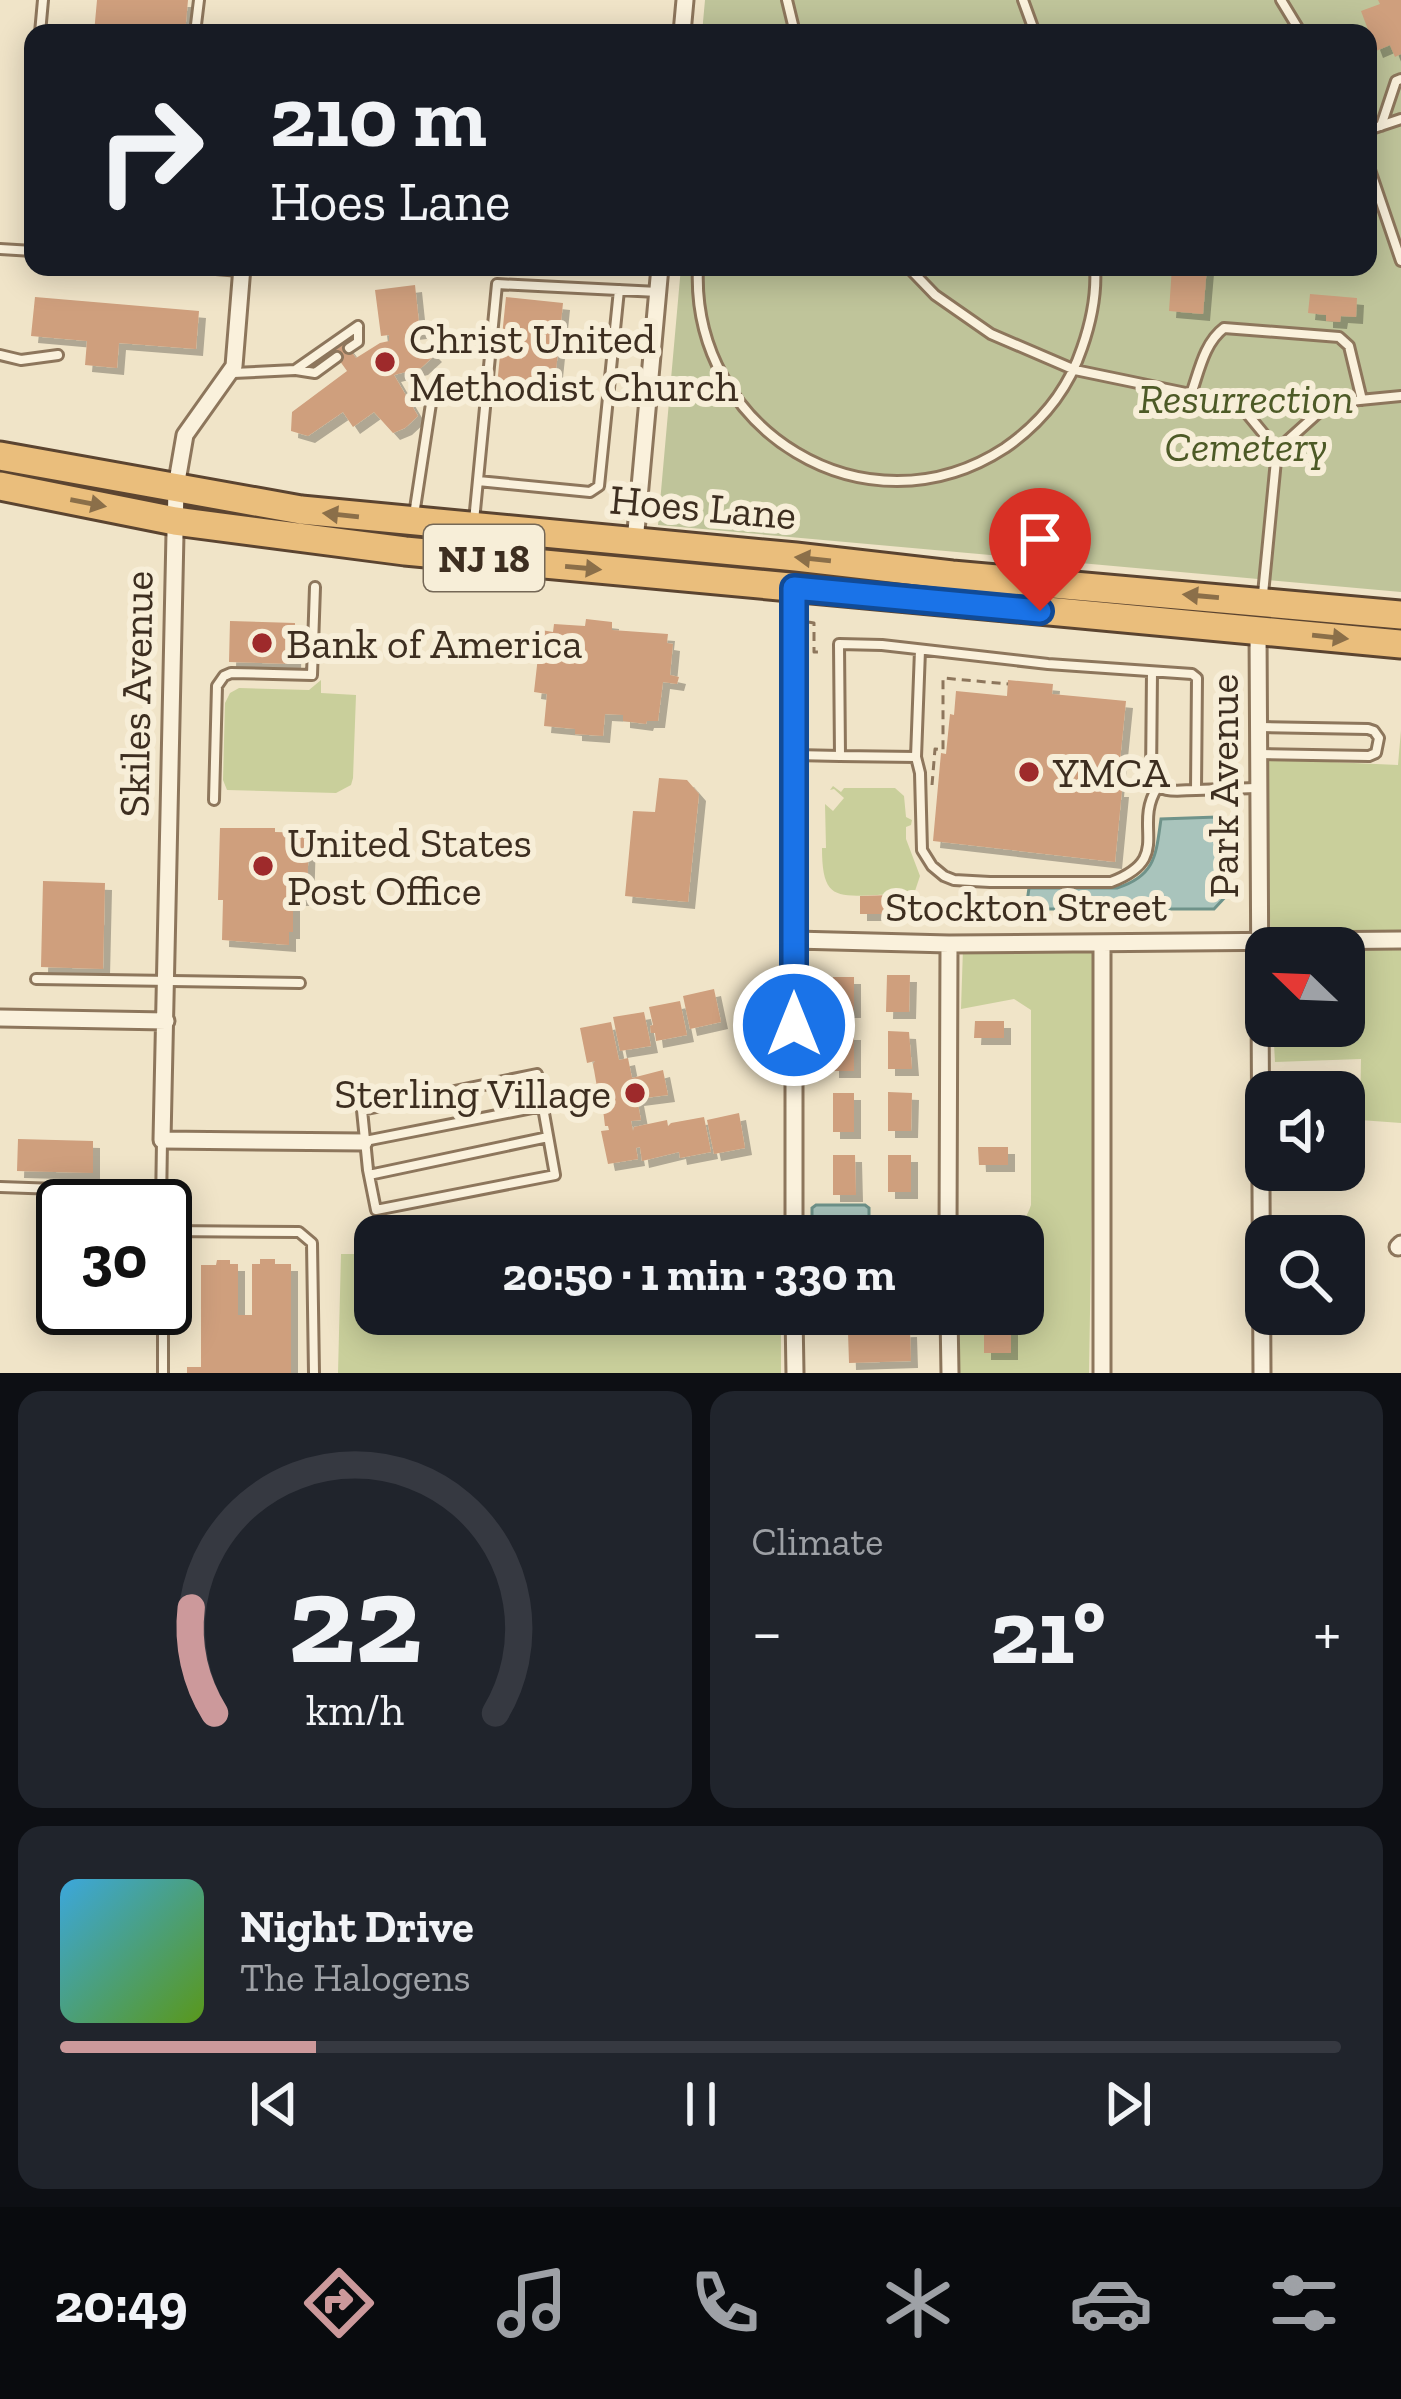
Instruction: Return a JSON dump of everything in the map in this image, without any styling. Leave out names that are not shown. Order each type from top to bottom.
[{"type":"highway","name":"Hoes Lane","points":[[0,456],[301,510],[952,575],[1260,616],[1401,644]]},
{"type":"highway","name":"Hoes Lane","points":[[0,486],[175,520],[406,551],[794,588],[1260,616],[1401,615]]},
{"type":"street","name":"Skiles Avenue","points":[[162,1140],[176,488],[185,435],[231,373],[236,358],[242,276]]},
{"type":"street","points":[[635,542],[659,276]]},
{"type":"street","points":[[794,588],[794,1215]]},
{"type":"street","name":"Park Avenue","points":[[1259,927],[1260,616]]},
{"type":"street","name":"Stockton Street","points":[[795,940],[1245,941]]},
{"type":"street","name":"Stockton Street","points":[[1365,940],[1401,940]]},
{"type":"street","points":[[1102,943],[1102,1373]]},
{"type":"street","points":[[948,1215],[950,944]]},
{"type":"street","points":[[0,1018],[166,1021]]},
{"type":"street","name":"Park Avenue","points":[[1260,1047],[1262,1373]]},
{"type":"street","points":[[162,1140],[364,1142]]},
{"type":"street","points":[[794,1335],[795,1373]]},
{"type":"street","points":[[950,1335],[950,1373]]},
{"type":"lane","points":[[1024,3],[1035,0]]},
{"type":"lane","points":[[1381,126],[1396,81],[1401,79]]},
{"type":"lane","points":[[1377,127],[1401,119]]},
{"type":"lane","points":[[1377,190],[1401,261]]},
{"type":"lane","points":[[698,276],[703,327],[715,364],[760,426],[816,464],[845,475],[910,481],[987,459],[1040,419],[1075,370],[1092,320],[1094,276]]},
{"type":"lane","points":[[917,276],[935,295],[991,334],[1075,370],[1239,404],[1401,396]]},
{"type":"lane","points":[[473,528],[497,284],[658,292]]},
{"type":"lane","points":[[478,481],[590,492],[599,486],[619,290]]},
{"type":"lane","points":[[295,370],[358,326],[358,342],[349,348]]},
{"type":"lane","points":[[1191,394],[1208,347],[1224,328],[1339,337],[1349,346],[1362,400]]},
{"type":"lane","points":[[0,355],[21,360],[58,355]]},
{"type":"lane","points":[[231,373],[315,373],[337,357]]},
{"type":"lane","points":[[412,523],[431,397]]},
{"type":"lane","points":[[1260,616],[1277,450],[1329,403]]},
{"type":"lane","points":[[1239,404],[1277,450]]},
{"type":"lane","points":[[214,800],[219,680],[231,674],[312,675],[315,586]]},
{"type":"lane","points":[[840,756],[839,644],[1192,674],[1197,678],[1196,790]]},
{"type":"lane","points":[[920,650],[916,757],[922,850],[932,866],[954,880],[1111,882],[1130,875],[1148,852],[1151,799],[1157,788]]},
{"type":"lane","points":[[1152,672],[1151,779],[1157,788],[1257,788]]},
{"type":"lane","points":[[1258,727],[1368,729],[1379,738],[1373,755],[1258,754]]},
{"type":"lane","points":[[795,755],[916,757]]},
{"type":"lane","points":[[36,979],[300,983]]},
{"type":"lane","points":[[537,1074],[548,1137],[555,1175],[376,1210],[362,1110],[537,1074]]},
{"type":"lane","points":[[364,1142],[543,1106]]},
{"type":"lane","points":[[369,1175],[548,1137]]},
{"type":"lane","points":[[161,1179],[162,1140]]},
{"type":"lane","points":[[0,1187],[36,1188]]},
{"type":"lane","points":[[192,1231],[298,1232],[312,1243],[314,1373]]},
{"type":"lane","points":[[163,1335],[163,1373]]},
{"type":"path","points":[[806,622],[814,622],[814,652],[818,652]]},
{"type":"path","points":[[931,671],[943,678],[1008,684]]},
{"type":"path","points":[[932,787],[935,749],[943,750],[943,678]]},
{"type":"green space","name":"Resurrection Cemetery","points":[[705,0],[1401,0],[1401,592],[658,525],[680,276],[1377,276],[1377,24],[703,24]]},
{"type":"green space","points":[[321,680],[321,693],[356,695],[351,785],[336,793],[227,790],[223,780],[225,703],[230,693],[239,688],[309,690]]},
{"type":"green space","points":[[1401,730],[1401,1123],[1365,1120],[1361,1059],[1275,1062],[1274,1047],[1365,1047],[1365,927],[1270,927],[1265,759],[1398,765]]},
{"type":"green space","points":[[833,786],[841,792],[844,788],[895,788],[904,796],[906,817],[912,820],[906,827],[906,839],[920,876],[915,891],[851,896],[828,885],[822,848],[826,848],[825,804],[833,811],[844,798],[830,790]]},
{"type":"green space","points":[[963,948],[1096,949],[1089,1373],[958,1373],[957,1335],[1044,1335],[1044,1215],[1027,1215],[1031,1205],[1031,1010],[1014,999],[961,1009]]},
{"type":"green space","points":[[341,1254],[354,1254],[354,1335],[781,1335],[781,1373],[338,1373]]},
{"type":"water","points":[[1217,817],[1230,828],[1229,893],[1214,909],[1026,909],[1029,888],[1117,888],[1140,877],[1152,862],[1161,819]]},
{"type":"water","points":[[865,1205],[869,1215],[812,1215],[812,1208]]},
{"type":"building","points":[[97,0],[188,0],[186,24],[95,24]]},
{"type":"building","points":[[1378,0],[1401,0],[1401,54],[1395,57],[1390,45],[1377,51],[1377,24],[1366,24],[1361,11],[1380,4]]},
{"type":"building","points":[[1171,276],[1206,276],[1203,314],[1169,311]]},
{"type":"building","name":"Christ United Methodist Church","points":[[415,285],[420,332],[411,333],[411,342],[435,355],[421,368],[394,375],[418,416],[393,433],[374,412],[353,427],[343,412],[308,436],[291,431],[292,412],[347,371],[332,350],[343,341],[356,358],[389,341],[389,335],[381,336],[375,290]]},
{"type":"building","points":[[1310,294],[1357,298],[1356,317],[1326,321],[1326,315],[1308,313]]},
{"type":"building","points":[[35,297],[199,311],[196,349],[119,343],[117,368],[85,365],[87,341],[31,336]]},
{"type":"building","points":[[506,297],[563,303],[554,390],[497,385]]},
{"type":"building","points":[[586,619],[612,622],[612,630],[668,634],[667,643],[673,644],[670,675],[679,677],[677,684],[663,682],[658,721],[623,721],[623,715],[605,714],[603,736],[544,726],[547,694],[534,692],[541,630],[553,632],[554,624],[585,626]]},
{"type":"building","name":"Bank of America","points":[[230,621],[295,623],[294,664],[229,662]]},
{"type":"building","name":"YMCA","points":[[1008,680],[1053,684],[1052,694],[1126,701],[1115,862],[933,841],[941,753],[946,754],[956,691],[1007,696]]},
{"type":"building","points":[[659,778],[687,780],[699,794],[688,902],[625,896],[633,811],[655,812]]},
{"type":"building","name":"United States Post Office","points":[[220,828],[309,833],[307,899],[293,899],[289,945],[222,940]]},
{"type":"building","points":[[43,881],[105,883],[103,969],[41,967]]},
{"type":"building","points":[[860,896],[898,896],[898,914],[860,914]]},
{"type":"building","points":[[887,975],[910,975],[909,1012],[886,1012]]},
{"type":"building","points":[[833,977],[854,977],[854,1011],[830,1011]]},
{"type":"building","points":[[714,989],[721,1022],[690,1029],[683,996]]},
{"type":"building","points":[[680,1001],[687,1035],[656,1041],[649,1007]]},
{"type":"building","points":[[644,1012],[651,1046],[620,1051],[613,1017]]},
{"type":"building","points":[[975,1021],[1004,1021],[1004,1038],[974,1038]]},
{"type":"building","name":"Sterling Village","points":[[611,1022],[619,1060],[628,1058],[632,1078],[663,1070],[668,1095],[637,1099],[641,1120],[631,1121],[633,1131],[667,1120],[668,1126],[704,1117],[711,1152],[680,1158],[679,1152],[642,1161],[640,1147],[636,1148],[638,1159],[608,1164],[601,1131],[609,1130],[595,1061],[587,1063],[580,1028]]},
{"type":"building","points":[[888,1031],[909,1032],[912,1069],[888,1069]]},
{"type":"building","points":[[832,1033],[854,1033],[854,1071],[832,1071]]},
{"type":"building","points":[[888,1092],[912,1093],[911,1131],[888,1131]]},
{"type":"building","points":[[833,1093],[854,1093],[854,1132],[833,1132]]},
{"type":"building","points":[[739,1113],[745,1148],[714,1154],[707,1120]]},
{"type":"building","points":[[18,1139],[93,1141],[93,1173],[17,1171]]},
{"type":"building","points":[[978,1147],[1008,1147],[1008,1165],[979,1165]]},
{"type":"building","points":[[833,1155],[855,1155],[856,1195],[833,1195]]},
{"type":"building","points":[[888,1155],[911,1155],[911,1192],[888,1192]]},
{"type":"building","points":[[260,1259],[291,1264],[291,1373],[187,1373],[187,1367],[201,1367],[201,1265],[216,1265],[217,1260],[238,1264],[238,1315],[252,1315],[252,1264],[260,1264]]},
{"type":"building","points":[[848,1335],[910,1335],[911,1361],[849,1363]]},
{"type":"building","points":[[984,1335],[1011,1335],[1011,1353],[984,1353]]},
{"type":"place","name":"Christ United Methodist Church","points":[[385,362]]},
{"type":"place","name":"Bank of America","points":[[262,643]]},
{"type":"place","name":"YMCA","points":[[1029,772]]},
{"type":"place","name":"United States Post Office","points":[[263,866]]},
{"type":"place","name":"Sterling Village","points":[[635,1093]]},
{"type":"route","points":[[794,1025],[794,588],[1040,611]]}]
